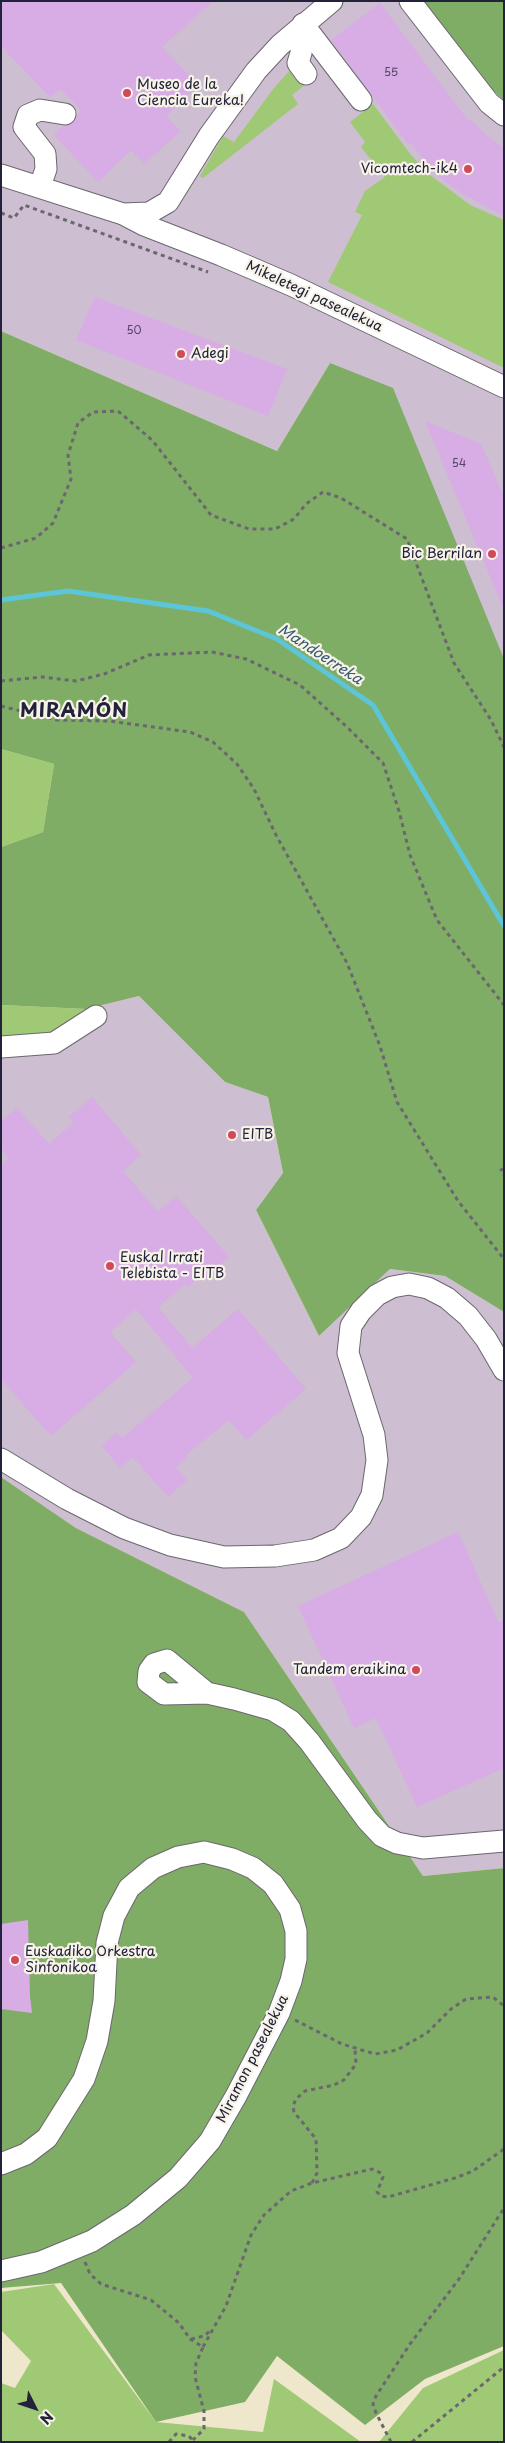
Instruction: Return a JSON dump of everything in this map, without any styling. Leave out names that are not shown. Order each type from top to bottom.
[{"type":"street","name":"Mikeletegi pasealekua","points":[[123,214],[149,213],[168,202],[233,101],[256,71],[303,24],[332,1]]},
{"type":"street","points":[[410,1],[489,103],[504,115]]},
{"type":"street","points":[[303,24],[302,52],[298,63],[306,74]]},
{"type":"street","points":[[303,24],[362,100]]},
{"type":"street","points":[[40,186],[46,169],[45,154],[24,127],[28,115],[40,110],[65,114]]},
{"type":"street","name":"Mikeletegi pasealekua","points":[[1,175],[123,214],[144,225],[221,255],[291,285],[504,387]]},
{"type":"street","points":[[1,1047],[54,1043],[96,1016]]},
{"type":"street","points":[[1,1459],[67,1500],[124,1528],[170,1544],[224,1557],[275,1556],[314,1550],[341,1538],[361,1517],[372,1495],[377,1460],[374,1435],[348,1353],[352,1326],[361,1310],[377,1295],[392,1287],[409,1284],[428,1288],[447,1298],[468,1316],[486,1339],[504,1370]]},
{"type":"street","points":[[207,1693],[273,1710],[291,1721],[309,1741],[367,1820],[382,1836],[389,1840],[423,1848],[504,1840]]},
{"type":"street","name":"Miramon pasealekua","points":[[1,2164],[26,2154],[47,2138],[84,2079],[97,2041],[104,2002],[107,1943],[114,1916],[129,1888],[153,1868],[178,1857],[204,1852],[232,1859],[252,1868],[273,1884],[290,1909],[296,1931],[294,1966],[279,2013],[224,2120],[194,2161],[178,2178],[133,2215],[78,2247],[41,2262],[1,2270]]},
{"type":"path","points":[[1,213],[14,218],[24,204],[213,274],[221,255]]},
{"type":"path","points":[[1,548],[36,538],[53,523],[71,479],[68,455],[78,423],[93,412],[118,411],[152,440],[211,515],[249,529],[276,530],[294,519],[306,504],[323,492],[341,498],[407,539],[454,663],[491,720],[504,747]]},
{"type":"path","points":[[1,681],[42,677],[76,681],[104,674],[149,655],[212,652],[246,659],[300,685],[347,727],[383,763],[400,811],[410,855],[437,920],[504,1005]]},
{"type":"path","points":[[1,706],[57,720],[109,721],[190,732],[213,742],[237,764],[254,789],[276,835],[347,964],[380,1046],[397,1102],[458,1201],[504,1259]]},
{"type":"path","points":[[504,1169],[501,1170],[504,1175]]},
{"type":"path","points":[[279,2013],[355,2049],[376,2054],[397,2050],[427,2033],[451,2009],[466,1999],[493,1997],[504,2006]]},
{"type":"path","points":[[312,2183],[317,2173],[316,2139],[294,2112],[293,2106],[296,2099],[305,2091],[334,2085],[344,2080],[356,2064],[355,2049]]},
{"type":"path","points":[[169,2442],[176,2434],[189,2436],[193,2441],[204,2429],[204,2411],[196,2377],[196,2363],[226,2306],[251,2235],[264,2215],[291,2191],[312,2183],[354,2172],[377,2170],[382,2177],[377,2192],[380,2196],[388,2198],[472,2171],[504,2149]]},
{"type":"path","points":[[391,2442],[373,2404],[376,2396],[410,2344],[459,2279],[504,2208]]},
{"type":"path","points":[[78,2247],[90,2274],[101,2284],[150,2300],[179,2324],[190,2339],[203,2347]]},
{"type":"path","points":[[190,2339],[204,2336],[214,2327]]},
{"type":"path","points":[[412,2442],[504,2367]]},
{"type":"shaded area","points":[[1,1],[504,1],[504,659],[330,363],[277,451],[1,331]]},
{"type":"shaded area","points":[[139,996],[225,1082],[268,1097],[283,1173],[256,1210],[319,1336],[390,1269],[445,1276],[504,1312],[504,1868],[423,1876],[244,1612],[76,1528],[1,1477],[1,1036],[50,1033],[86,1009]]},
{"type":"green space","points":[[423,1],[504,1],[504,100],[486,84]]},
{"type":"green space","points":[[293,67],[305,85],[292,95],[298,104],[203,178],[200,176],[223,136],[234,142],[274,88]]},
{"type":"green space","points":[[373,104],[411,155],[430,175],[470,205],[504,220],[504,368],[328,282],[362,215],[355,212],[365,191],[385,177],[361,147],[365,142],[350,122]]},
{"type":"green space","points":[[1,331],[277,451],[330,363],[393,388],[504,659],[504,1312],[445,1276],[390,1269],[319,1336],[256,1210],[283,1173],[268,1097],[225,1082],[139,996],[86,1009],[1,1005],[1,847],[43,832],[54,764],[1,749]]},
{"type":"green space","points":[[1,749],[54,764],[43,832],[1,847]]},
{"type":"green space","points":[[1,1005],[86,1009],[50,1033],[1,1036]]},
{"type":"green space","points":[[1,1477],[76,1528],[244,1612],[423,1876],[504,1868],[504,2346],[425,2379],[365,2425],[277,2356],[245,2402],[156,2422],[61,2283],[1,2288]]},
{"type":"green space","points":[[54,2284],[156,2422],[263,2432],[274,2379],[361,2442],[1,2442],[1,2383],[15,2388],[31,2361],[1,2330],[1,2292]]},
{"type":"green space","points":[[504,2350],[504,2442],[379,2442],[423,2388]]},
{"type":"building","name":"Museo de la Ciencia Eureka!","points":[[1,1],[213,1],[162,47],[198,85],[166,116],[181,131],[144,164],[131,150],[98,182],[54,135],[63,126],[74,122],[81,110],[61,89],[50,97],[1,46]]},
{"type":"building","points":[[380,3],[469,122],[471,120],[486,135],[504,148],[504,216],[461,193],[441,178],[410,143],[408,144],[331,40]]},
{"type":"building","name":"Adegi","points":[[95,297],[287,369],[268,416],[76,340]]},
{"type":"building","name":"Bic Berrilan","points":[[425,421],[481,444],[504,497],[504,610]]},
{"type":"building","name":"Euskal Irrati Telebista - EITB","points":[[92,1097],[141,1155],[123,1171],[158,1212],[176,1196],[229,1257],[205,1278],[202,1275],[188,1287],[185,1284],[158,1307],[192,1348],[238,1309],[306,1389],[246,1440],[229,1420],[186,1455],[188,1457],[176,1467],[187,1480],[168,1497],[133,1457],[120,1468],[102,1446],[117,1432],[122,1438],[193,1378],[136,1309],[110,1332],[136,1362],[51,1436],[1,1379],[1,1165],[9,1158],[1,1148],[1,1121],[17,1108],[49,1144],[74,1122],[69,1117]]},
{"type":"building","name":"Tandem eraikina","points":[[458,1532],[499,1623],[504,1621],[504,1768],[417,1807],[376,1718],[354,1728],[298,1606]]},
{"type":"building","name":"Euskadiko Orkestra Sinfonikoa","points":[[28,1920],[32,2013],[1,2009],[1,1924]]},
{"type":"waterway","name":"Mandoerreka","points":[[1,600],[68,591],[208,611],[277,639],[373,705],[504,926]]},
{"type":"place","name":"Museo de la Ciencia Eureka!","points":[[127,93]]},
{"type":"place","name":"Vicomtech-ik4","points":[[468,169]]},
{"type":"place","name":"Adegi","points":[[181,354]]},
{"type":"place","name":"Bic Berrilan","points":[[492,554]]},
{"type":"place","name":"EITB","points":[[232,1135]]},
{"type":"place","name":"Euskal Irrati Telebista - EITB","points":[[110,1266]]},
{"type":"place","name":"Tandem eraikina","points":[[416,1670]]},
{"type":"place","name":"Euskadiko Orkestra Sinfonikoa","points":[[15,1960]]},
{"type":"district","name":"MIRAMÓN","points":[[74,712]]}]
